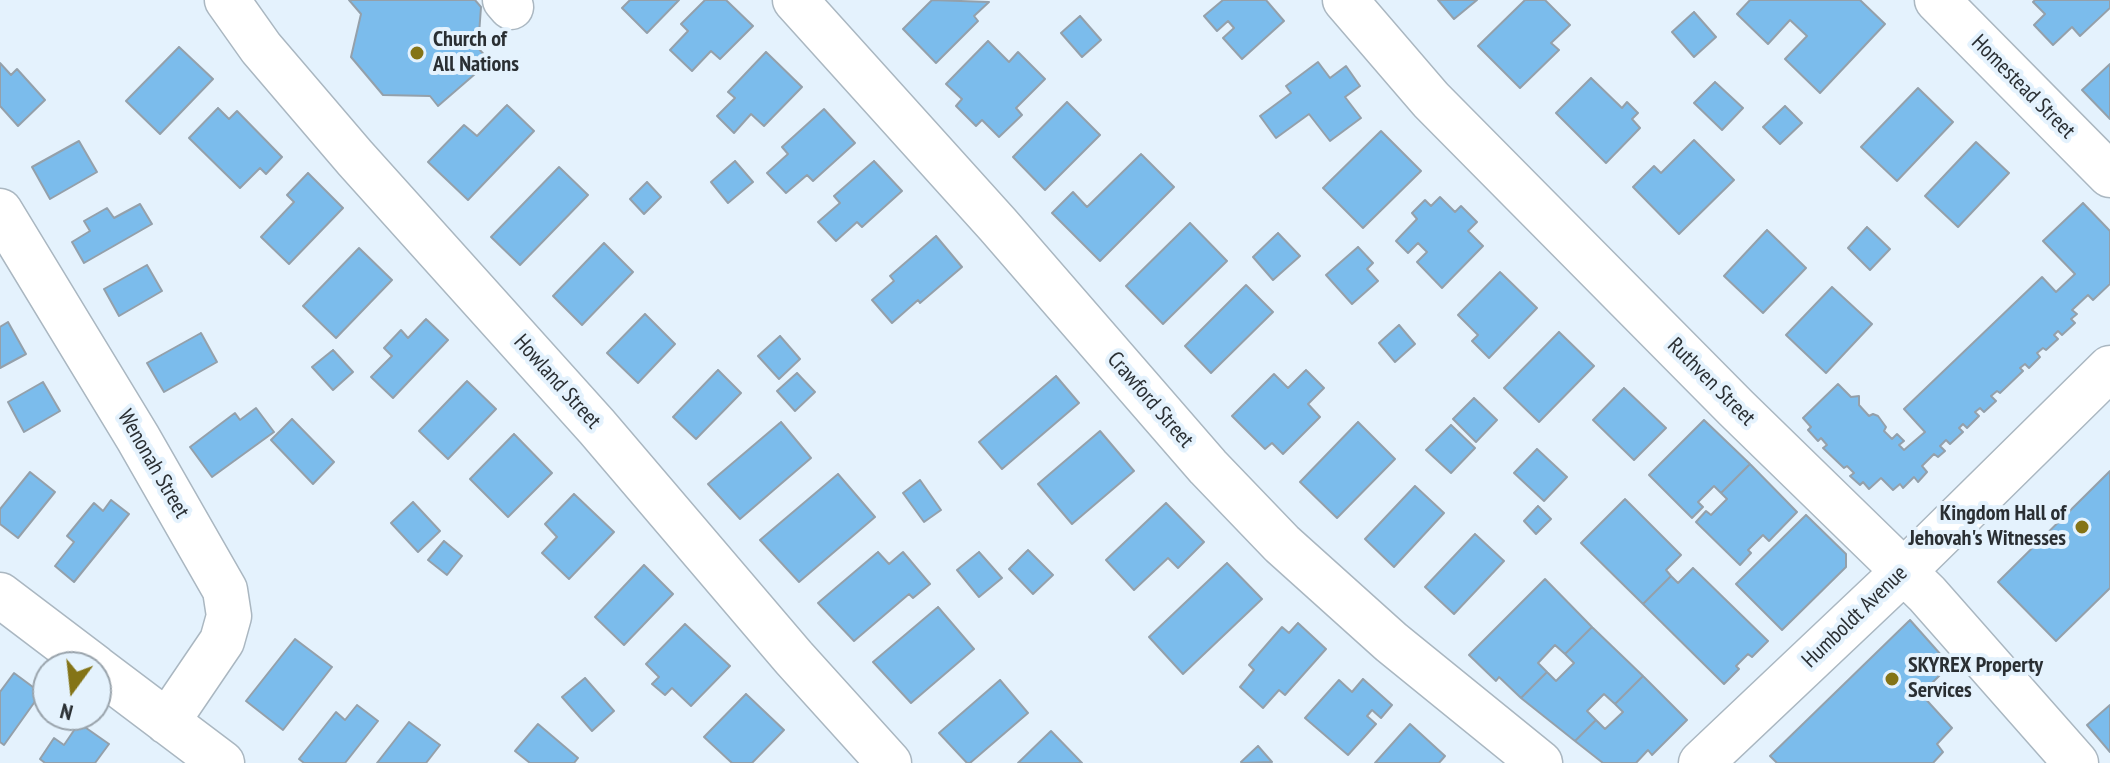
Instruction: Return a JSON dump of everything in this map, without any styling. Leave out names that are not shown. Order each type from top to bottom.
[{"type":"street","name":"Howland Street","points":[[227,0],[261,48],[355,158],[555,380],[794,658],[889,763]]},
{"type":"street","name":"Crawford Street","points":[[795,0],[998,225],[1208,467],[1282,544],[1391,642],[1540,763]]},
{"type":"street","name":"Ruthven Street","points":[[1345,0],[1431,100],[1736,408],[1904,571],[1965,635],[2076,763]]},
{"type":"street","name":"Homestead Street","points":[[1937,0],[2110,175]]},
{"type":"street","name":"Wenonah Street","points":[[0,211],[138,438],[225,590],[229,616],[222,641],[167,722]]},
{"type":"street","name":"Humboldt Avenue","points":[[1701,763],[1904,571],[2110,368]]},
{"type":"street","points":[[0,595],[73,651]]},
{"type":"street","points":[[112,681],[222,763]]},
{"type":"building","name":"Church of All Nations","points":[[349,0],[475,0],[481,7],[478,48],[490,61],[438,106],[430,96],[383,95],[351,57],[361,14]]},
{"type":"building","points":[[630,0],[679,0],[647,33],[622,8]]},
{"type":"building","points":[[705,0],[726,0],[753,26],[720,59],[711,51],[692,71],[670,50],[688,31],[681,24]]},
{"type":"building","points":[[932,0],[989,2],[974,16],[978,21],[936,63],[903,29]]},
{"type":"building","points":[[1223,0],[1266,0],[1284,21],[1242,59],[1223,38],[1234,28],[1228,21],[1217,31],[1204,16]]},
{"type":"building","points":[[1438,0],[1477,0],[1454,19]]},
{"type":"building","points":[[1525,0],[1545,0],[1570,25],[1551,43],[1559,50],[1520,88],[1478,46]]},
{"type":"building","points":[[1750,0],[1860,0],[1885,24],[1820,93],[1785,59],[1807,36],[1790,20],[1768,44],[1737,14]]},
{"type":"building","points":[[2110,0],[2110,8],[2080,36],[2072,27],[2053,45],[2034,25],[2045,14],[2033,2]]},
{"type":"building","points":[[1694,12],[1716,37],[1694,57],[1672,32]]},
{"type":"building","points":[[1080,16],[1101,40],[1082,57],[1061,33]]},
{"type":"building","points":[[988,41],[1009,62],[1018,52],[1045,79],[1016,108],[1022,115],[999,137],[982,120],[976,126],[956,106],[962,99],[946,84]]},
{"type":"building","points":[[179,47],[213,79],[160,134],[126,101]]},
{"type":"building","points":[[766,52],[802,87],[764,126],[751,114],[734,133],[717,116],[735,98],[728,92]]},
{"type":"building","points":[[1318,62],[1330,78],[1346,66],[1360,86],[1345,97],[1361,118],[1330,141],[1309,114],[1276,138],[1260,116],[1291,93],[1286,86]]},
{"type":"building","points":[[0,63],[11,75],[17,69],[45,100],[18,126],[0,106]]},
{"type":"building","points":[[2110,64],[2110,119],[2082,90]]},
{"type":"building","points":[[1591,78],[1622,108],[1627,102],[1638,113],[1632,119],[1640,128],[1606,163],[1556,113]]},
{"type":"building","points":[[1715,82],[1743,108],[1722,130],[1694,103]]},
{"type":"building","points":[[1918,88],[1953,122],[1897,181],[1861,147]]},
{"type":"building","points":[[1067,102],[1100,135],[1045,190],[1013,157]]},
{"type":"building","points":[[507,105],[534,131],[468,200],[428,162],[464,125],[477,136]]},
{"type":"building","points":[[1785,106],[1802,123],[1780,144],[1763,127]]},
{"type":"building","points":[[218,108],[229,119],[237,111],[282,157],[266,174],[260,168],[240,188],[189,138]]},
{"type":"building","points":[[824,109],[855,143],[813,181],[807,175],[786,193],[767,173],[788,154],[782,147]]},
{"type":"building","points":[[1381,131],[1421,171],[1363,228],[1323,188]]},
{"type":"building","points":[[1694,140],[1734,180],[1679,234],[1633,187],[1654,166],[1661,173]]},
{"type":"building","points":[[79,141],[97,172],[50,199],[32,167]]},
{"type":"building","points":[[1976,142],[2009,173],[1958,227],[1925,196]]},
{"type":"building","points":[[1141,154],[1174,187],[1100,261],[1052,213],[1073,192],[1087,207]]},
{"type":"building","points":[[735,161],[753,182],[728,203],[711,182]]},
{"type":"building","points":[[874,161],[902,191],[862,227],[857,222],[836,241],[818,222],[840,203],[834,196]]},
{"type":"building","points":[[559,167],[588,195],[520,265],[491,237]]},
{"type":"building","points":[[308,173],[343,208],[289,264],[261,237],[294,202],[287,195]]},
{"type":"building","points":[[647,182],[661,197],[644,214],[630,199]]},
{"type":"building","points":[[1440,197],[1455,212],[1461,206],[1477,222],[1468,231],[1483,246],[1442,288],[1417,262],[1427,252],[1418,243],[1408,253],[1396,241],[1417,219],[1412,213],[1425,200],[1431,206]]},
{"type":"building","points":[[2083,203],[2110,231],[2110,284],[2093,300],[2088,295],[2072,310],[2077,314],[2071,319],[2075,323],[2062,335],[2058,331],[2054,335],[2058,339],[2046,350],[2043,348],[2037,353],[2040,357],[2029,368],[2025,364],[2020,368],[2023,371],[2000,393],[1997,391],[1991,396],[1996,401],[1984,412],[1980,408],[1975,412],[1979,416],[1967,428],[1963,424],[1959,428],[1963,432],[1950,444],[1946,440],[1940,446],[1945,451],[1938,457],[1934,454],[1922,466],[1927,472],[1918,482],[1914,477],[1903,488],[1900,484],[1893,490],[1881,478],[1869,489],[1863,482],[1860,485],[1850,476],[1854,473],[1847,466],[1844,468],[1823,448],[1827,445],[1821,438],[1818,441],[1808,430],[1811,427],[1803,418],[1838,384],[1851,397],[1859,396],[1859,405],[1869,416],[1878,416],[1886,427],[1884,431],[1892,439],[1897,434],[1904,441],[1899,445],[1904,450],[1925,432],[1904,409],[2042,277],[2056,292],[2075,274],[2043,241]]},
{"type":"building","points":[[140,204],[152,224],[84,263],[72,242],[90,231],[84,221],[107,208],[114,218]]},
{"type":"building","points":[[1190,223],[1227,261],[1163,324],[1126,286]]},
{"type":"building","points":[[1867,227],[1890,249],[1870,270],[1848,248]]},
{"type":"building","points":[[1767,230],[1806,268],[1763,313],[1724,276]]},
{"type":"building","points":[[1278,233],[1300,256],[1273,280],[1253,257]]},
{"type":"building","points":[[936,236],[962,267],[892,323],[872,300],[894,281],[890,276]]},
{"type":"building","points":[[604,243],[633,272],[582,325],[553,296]]},
{"type":"building","points":[[1358,247],[1373,263],[1367,269],[1378,281],[1352,304],[1326,275]]},
{"type":"building","points":[[359,248],[392,280],[336,338],[303,306]]},
{"type":"building","points":[[147,265],[162,291],[119,316],[104,289]]},
{"type":"building","points":[[1500,272],[1537,308],[1489,358],[1472,341],[1478,335],[1458,315]]},
{"type":"building","points":[[1246,285],[1273,312],[1211,373],[1185,346]]},
{"type":"building","points":[[1832,287],[1872,324],[1826,373],[1786,335]]},
{"type":"building","points":[[645,314],[675,344],[638,383],[607,353]]},
{"type":"building","points":[[426,319],[448,340],[393,398],[371,377],[392,356],[384,348],[401,330],[408,338]]},
{"type":"building","points":[[8,322],[26,354],[0,368],[0,327]]},
{"type":"building","points":[[1399,325],[1415,344],[1395,362],[1379,343]]},
{"type":"building","points":[[1559,332],[1594,366],[1539,422],[1504,388]]},
{"type":"building","points":[[201,333],[217,362],[164,392],[147,363]]},
{"type":"building","points":[[780,336],[800,359],[779,379],[758,356]]},
{"type":"building","points":[[333,350],[353,372],[333,390],[312,367]]},
{"type":"building","points":[[718,370],[741,393],[696,439],[673,417]]},
{"type":"building","points":[[1306,370],[1324,388],[1308,404],[1320,417],[1283,454],[1272,443],[1265,449],[1232,416],[1274,374],[1288,388]]},
{"type":"building","points":[[797,373],[815,392],[795,411],[777,391]]},
{"type":"building","points":[[1056,376],[1079,403],[1002,469],[979,442]]},
{"type":"building","points":[[467,381],[496,409],[448,459],[419,431]]},
{"type":"building","points":[[43,382],[60,411],[24,432],[8,402]]},
{"type":"building","points":[[1624,388],[1666,428],[1634,460],[1593,420]]},
{"type":"building","points":[[1474,398],[1497,420],[1476,442],[1453,419]]},
{"type":"building","points":[[256,408],[274,432],[212,477],[190,447],[235,413],[240,420]]},
{"type":"building","points":[[292,419],[334,462],[313,484],[271,440]]},
{"type":"building","points":[[1704,420],[1750,464],[1721,493],[1714,486],[1698,502],[1703,507],[1692,518],[1649,475]]},
{"type":"building","points":[[781,422],[811,458],[740,519],[708,484]]},
{"type":"building","points":[[1358,422],[1395,459],[1337,518],[1300,482]]},
{"type":"building","points":[[1451,425],[1475,448],[1451,473],[1426,450]]},
{"type":"building","points":[[1100,431],[1134,471],[1072,524],[1038,484]]},
{"type":"building","points":[[514,434],[552,473],[508,517],[470,479]]},
{"type":"building","points":[[1537,449],[1567,477],[1544,501],[1514,473]]},
{"type":"building","points":[[1750,464],[1797,512],[1769,541],[1763,535],[1748,550],[1751,553],[1740,565],[1696,522],[1706,511],[1711,515],[1727,499],[1721,493]]},
{"type":"building","name":"Kingdom Hall of Jehovah's Witnesses","points":[[2110,471],[2110,588],[2056,641],[1998,582]]},
{"type":"building","points":[[30,472],[55,492],[18,538],[0,524],[0,509]]},
{"type":"building","points":[[838,474],[875,517],[799,582],[760,540]]},
{"type":"building","points":[[920,480],[941,510],[924,522],[903,493]]},
{"type":"building","points":[[1415,486],[1444,513],[1394,567],[1365,539]]},
{"type":"building","points":[[574,494],[614,532],[569,579],[542,553],[557,537],[545,524]]},
{"type":"building","points":[[1625,499],[1681,555],[1666,570],[1671,576],[1643,604],[1581,543]]},
{"type":"building","points":[[111,500],[129,514],[74,582],[55,566],[74,542],[67,536],[94,503],[103,511]]},
{"type":"building","points":[[413,502],[440,531],[418,552],[391,523]]},
{"type":"building","points":[[1166,503],[1204,542],[1178,568],[1168,558],[1134,590],[1106,560]]},
{"type":"building","points":[[1538,506],[1551,519],[1536,534],[1524,521]]},
{"type":"building","points":[[1806,515],[1846,554],[1846,567],[1782,630],[1736,584]]},
{"type":"building","points":[[1475,534],[1504,561],[1454,614],[1425,587]]},
{"type":"building","points":[[444,541],[462,556],[447,575],[428,560]]},
{"type":"building","points":[[1028,550],[1053,575],[1033,594],[1009,569]]},
{"type":"building","points":[[878,552],[889,564],[903,552],[930,584],[913,598],[909,594],[854,641],[818,603]]},
{"type":"building","points":[[979,552],[1002,578],[979,597],[957,570]]},
{"type":"building","points":[[1227,563],[1262,599],[1183,674],[1149,637]]},
{"type":"building","points":[[644,565],[673,594],[624,645],[595,617]]},
{"type":"building","points":[[1693,568],[1768,641],[1752,657],[1748,654],[1724,684],[1643,604],[1671,576],[1678,583]]},
{"type":"building","points":[[1545,579],[1592,627],[1565,654],[1555,645],[1538,663],[1547,672],[1521,698],[1499,677],[1496,681],[1469,655]]},
{"type":"building","points":[[938,607],[974,649],[911,703],[873,662]]},
{"type":"building","name":"SKYREX Property Services","points":[[1910,620],[1950,665],[1921,694],[1952,728],[1937,744],[1943,752],[1933,763],[1777,763],[1770,756]]},
{"type":"building","points":[[1298,623],[1326,649],[1285,695],[1279,690],[1263,708],[1240,687],[1254,670],[1249,665],[1282,627],[1289,633]]},
{"type":"building","points":[[685,624],[730,666],[691,706],[672,688],[665,695],[652,684],[659,677],[646,664]]},
{"type":"building","points":[[1592,627],[1643,676],[1615,704],[1604,694],[1587,711],[1596,720],[1575,741],[1521,698],[1547,672],[1556,681],[1574,663],[1565,654]]},
{"type":"building","points":[[295,639],[332,667],[283,730],[246,701]]},
{"type":"building","points":[[14,673],[32,686],[32,706],[4,745],[0,742],[0,692]]},
{"type":"building","points":[[1643,676],[1687,720],[1652,755],[1648,750],[1636,763],[1603,763],[1575,741],[1596,720],[1605,729],[1623,712],[1615,704]]},
{"type":"building","points":[[585,678],[614,711],[592,731],[562,697]]},
{"type":"building","points":[[1363,679],[1392,705],[1381,718],[1372,710],[1367,716],[1376,724],[1348,755],[1305,718],[1339,680],[1352,692]]},
{"type":"building","points":[[1000,680],[1028,713],[967,763],[939,733]]},
{"type":"building","points":[[746,694],[784,730],[752,763],[732,763],[704,737]]},
{"type":"building","points":[[357,705],[378,721],[345,763],[304,763],[299,759],[336,712],[345,720]]},
{"type":"building","points":[[2110,705],[2110,752],[2087,725]]},
{"type":"building","points":[[409,722],[440,745],[426,763],[377,763]]},
{"type":"building","points":[[538,724],[578,758],[574,763],[530,763],[515,751]]},
{"type":"building","points":[[1410,724],[1445,756],[1439,763],[1375,763]]},
{"type":"building","points":[[74,731],[90,731],[109,744],[95,763],[45,763],[40,759],[54,738],[64,745]]},
{"type":"building","points":[[1051,731],[1082,763],[1018,763]]},
{"type":"building","points":[[1258,746],[1272,762],[1241,762]]},
{"type":"place","name":"Church of All Nations","points":[[417,53]]},
{"type":"place","name":"Kingdom Hall of Jehovah's Witnesses","points":[[2082,527]]},
{"type":"place","name":"SKYREX Property Services","points":[[1892,679]]}]
